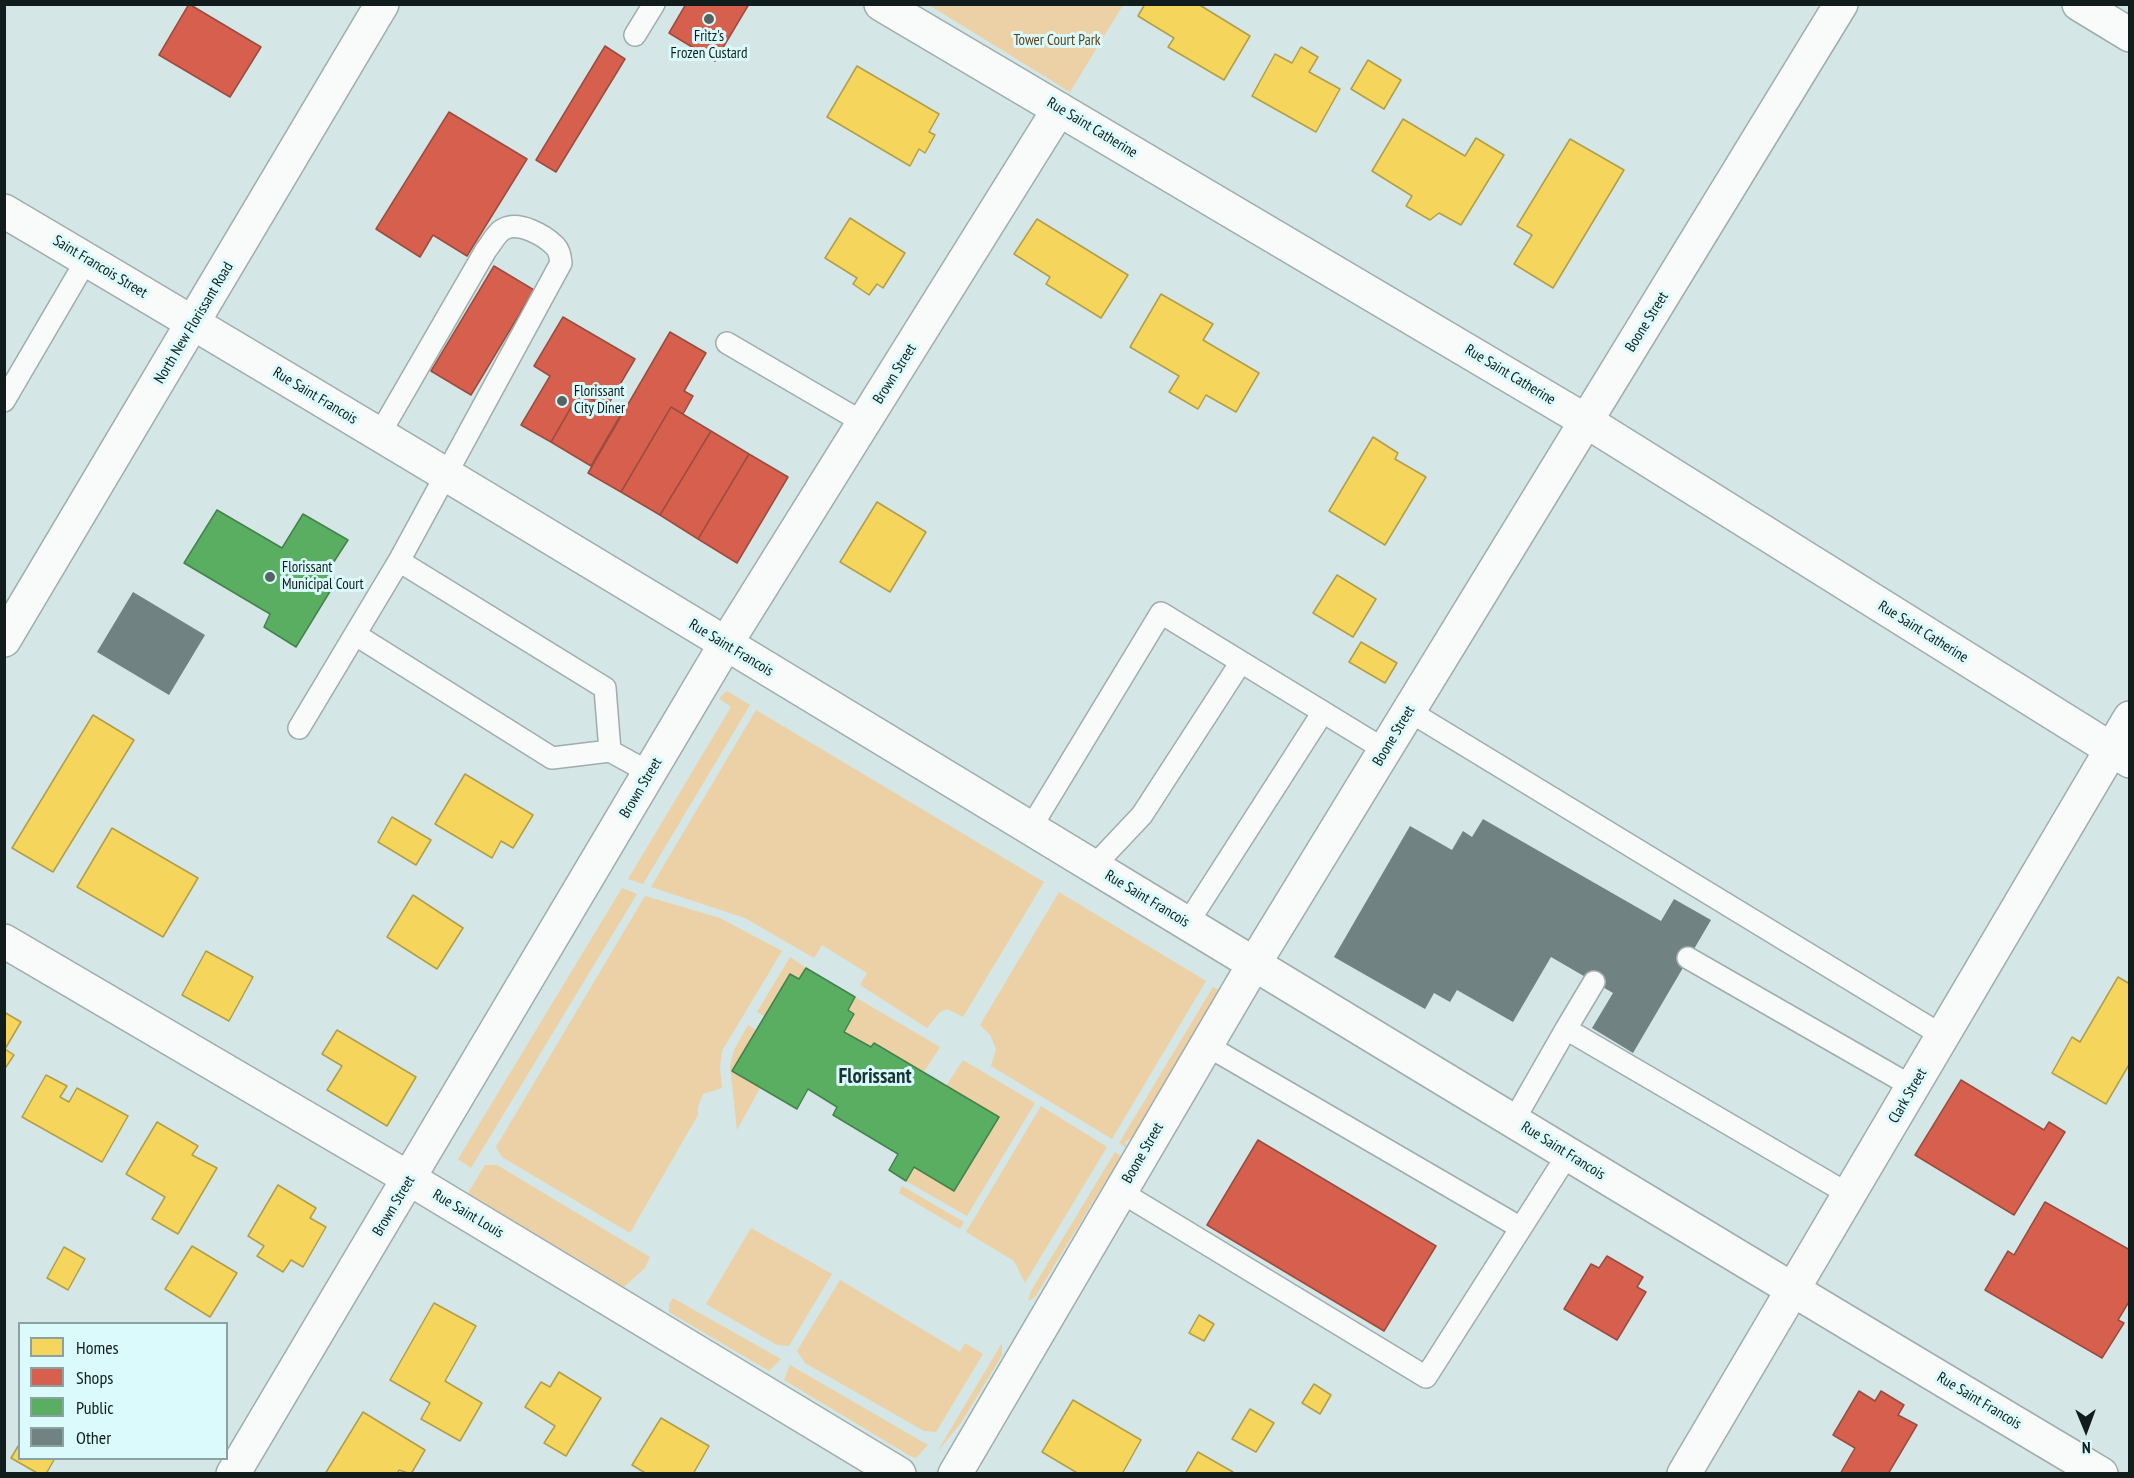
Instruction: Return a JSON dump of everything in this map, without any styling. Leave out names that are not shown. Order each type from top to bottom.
[{"type":"street","name":"Rue Saint Catherine","points":[[881,4],[1586,420],[2120,755]]},
{"type":"street","name":"Boone Street","points":[[955,1473],[1254,964],[1841,4]]},
{"type":"street","points":[[2079,4],[2130,35]]},
{"type":"street","name":"North New Florissant Road","points":[[4,640],[195,323],[372,8]]},
{"type":"street","name":"Brown Street","points":[[233,1473],[410,1179],[725,645],[1059,109]]},
{"type":"street","name":"Saint Francois Street","points":[[6,214],[195,323]]},
{"type":"street","name":"Rue Saint Francois","points":[[195,323],[1793,1291],[2101,1473]]},
{"type":"street","name":"Clark Street","points":[[1684,1473],[1943,1036],[2120,755],[2130,718]]},
{"type":"street","name":"Rue Saint Louis","points":[[4,941],[410,1179],[899,1473]]},
{"type":"lane","points":[[635,35],[654,4]]},
{"type":"lane","points":[[299,728],[399,561],[561,263],[560,253],[555,246],[525,228],[515,226],[502,229],[486,250],[380,435]]},
{"type":"lane","points":[[4,401],[87,259]]},
{"type":"lane","points":[[727,343],[864,423]]},
{"type":"lane","points":[[399,561],[605,688],[610,752]]},
{"type":"lane","points":[[1030,829],[1161,614],[1385,750]]},
{"type":"lane","points":[[356,635],[552,758],[610,752],[650,772]]},
{"type":"lane","points":[[1093,867],[1142,815],[1241,662]]},
{"type":"lane","points":[[1409,711],[1943,1036]]},
{"type":"lane","points":[[1187,924],[1323,712]]},
{"type":"lane","points":[[1688,958],[1913,1087]]},
{"type":"lane","points":[[1514,1120],[1594,982]]},
{"type":"lane","points":[[1566,1029],[1850,1195]]},
{"type":"lane","points":[[1206,1045],[1521,1228]]},
{"type":"lane","points":[[1120,1192],[1426,1377],[1568,1154]]},
{"type":"green space","name":"Tower Court Park","points":[[929,5],[1123,5],[1070,92]]},
{"type":"green space","points":[[727,691],[750,705],[643,884],[628,879],[731,707],[719,698]]},
{"type":"green space","points":[[756,710],[1044,882],[963,1017],[947,1009],[940,1012],[927,1028],[860,985],[867,973],[822,945],[814,958],[745,918],[651,887]]},
{"type":"green space","points":[[622,888],[637,894],[471,1168],[458,1159]]},
{"type":"green space","points":[[1059,892],[1206,981],[1112,1139],[991,1066],[996,1049],[990,1035],[980,1025]]},
{"type":"green space","points":[[645,896],[720,918],[782,951],[722,1051],[720,1068],[722,1088],[703,1094],[698,1107],[698,1115],[630,1233],[502,1157],[496,1147]]},
{"type":"green space","points":[[790,957],[806,968],[799,979],[790,974],[764,1016],[757,1012]]},
{"type":"green space","points":[[1213,987],[1219,990],[1132,1138],[1125,1142],[1127,1148],[1119,1143]]},
{"type":"green space","points":[[855,997],[940,1047],[924,1072],[874,1043],[871,1047],[844,1032],[854,1014],[848,1010]]},
{"type":"green space","points":[[748,1025],[756,1030],[733,1071],[760,1088],[737,1130],[730,1066],[734,1050]]},
{"type":"green space","points":[[963,1060],[1035,1103],[967,1216],[906,1181],[914,1167],[955,1191],[999,1117],[946,1086]]},
{"type":"green space","points":[[1041,1106],[1107,1147],[1025,1283],[1014,1261],[966,1232]]},
{"type":"green space","points":[[1115,1152],[1121,1156],[1035,1297],[1028,1301],[1031,1291]]},
{"type":"green space","points":[[485,1165],[497,1165],[650,1257],[645,1268],[624,1287],[468,1193]]},
{"type":"green space","points":[[902,1186],[964,1222],[960,1229],[899,1193]]},
{"type":"green space","points":[[751,1228],[832,1274],[789,1346],[777,1345],[706,1304]]},
{"type":"green space","points":[[840,1280],[960,1352],[965,1343],[983,1354],[936,1432],[924,1431],[805,1363],[797,1351]]},
{"type":"green space","points":[[673,1298],[781,1359],[769,1371],[669,1312],[669,1304]]},
{"type":"green space","points":[[1002,1343],[1002,1355],[961,1423],[937,1452]]},
{"type":"green space","points":[[790,1365],[928,1445],[916,1458],[910,1456],[784,1380]]},
{"type":"building: Homes","points":[[1145,4],[1198,4],[1250,36],[1224,80],[1168,47],[1174,38],[1138,16]]},
{"type":"building: Homes","points":[[1301,47],[1318,57],[1309,72],[1340,89],[1316,132],[1252,96],[1275,54],[1292,63]]},
{"type":"building: Homes","points":[[1368,60],[1401,80],[1384,109],[1351,89]]},
{"type":"building: Homes","points":[[857,66],[939,114],[929,132],[935,135],[925,153],[919,149],[910,166],[827,117]]},
{"type":"building: Homes","points":[[1403,119],[1465,156],[1476,138],[1504,155],[1461,225],[1439,213],[1430,220],[1406,206],[1412,196],[1372,171]]},
{"type":"building: Homes","points":[[1570,139],[1624,170],[1553,288],[1514,264],[1532,235],[1517,226]]},
{"type":"building: Homes","points":[[850,218],[905,253],[883,288],[877,284],[869,295],[853,284],[857,278],[825,258]]},
{"type":"building: Homes","points":[[1037,219],[1128,275],[1101,318],[1046,284],[1050,277],[1014,254]]},
{"type":"building: Homes","points":[[1161,294],[1213,324],[1203,340],[1259,373],[1236,412],[1206,395],[1198,409],[1169,392],[1179,376],[1130,347]]},
{"type":"building: Homes","points":[[1373,437],[1398,453],[1395,459],[1426,477],[1385,545],[1329,511]]},
{"type":"building: Homes","points":[[877,502],[926,532],[890,592],[840,562]]},
{"type":"building: Homes","points":[[1337,575],[1376,599],[1353,637],[1313,613]]},
{"type":"building: Homes","points":[[1361,642],[1397,663],[1385,683],[1349,662]]},
{"type":"building: Homes","points":[[93,715],[134,740],[53,872],[12,848]]},
{"type":"building: Homes","points":[[465,774],[533,815],[513,848],[501,841],[492,858],[435,824]]},
{"type":"building: Homes","points":[[392,817],[431,840],[416,865],[378,842]]},
{"type":"building: Homes","points":[[112,828],[198,878],[163,937],[77,887]]},
{"type":"building: Homes","points":[[413,895],[463,928],[437,969],[387,937]]},
{"type":"building: Homes","points":[[206,951],[253,977],[229,1021],[182,995]]},
{"type":"building: Homes","points":[[2118,977],[2130,984],[2130,1063],[2106,1104],[2052,1073],[2072,1037],[2080,1042]]},
{"type":"building: Homes","points":[[4,1012],[21,1022],[5,1049],[14,1055],[4,1070]]},
{"type":"building: Homes","points":[[337,1030],[416,1077],[387,1126],[327,1090],[342,1066],[322,1054]]},
{"type":"building: Homes","points":[[46,1075],[67,1086],[60,1097],[69,1102],[77,1088],[128,1116],[102,1162],[22,1117]]},
{"type":"building: Homes","points":[[157,1122],[198,1146],[192,1155],[217,1168],[178,1234],[152,1219],[165,1197],[126,1174]]},
{"type":"building: Homes","points":[[278,1185],[316,1208],[310,1218],[326,1227],[303,1267],[291,1260],[283,1272],[257,1256],[264,1246],[248,1236]]},
{"type":"building: Homes","points":[[192,1246],[237,1273],[210,1317],[165,1289]]},
{"type":"building: Homes","points":[[64,1247],[85,1259],[68,1290],[47,1278]]},
{"type":"building: Homes","points":[[434,1303],[476,1326],[445,1381],[482,1403],[460,1441],[421,1419],[430,1403],[390,1380]]},
{"type":"building: Homes","points":[[1199,1315],[1214,1324],[1204,1341],[1189,1333]]},
{"type":"building: Homes","points":[[559,1372],[601,1398],[566,1456],[544,1443],[555,1426],[525,1407],[541,1382],[550,1387]]},
{"type":"building: Homes","points":[[1314,1384],[1331,1395],[1320,1414],[1302,1403]]},
{"type":"building: Homes","points":[[1073,1400],[1141,1440],[1122,1474],[1079,1474],[1042,1452]]},
{"type":"building: Homes","points":[[1250,1409],[1274,1423],[1256,1452],[1232,1439]]},
{"type":"building: Homes","points":[[363,1412],[425,1450],[411,1474],[399,1470],[397,1474],[325,1474]]},
{"type":"building: Homes","points":[[661,1418],[709,1446],[693,1474],[647,1474],[632,1465]]},
{"type":"building: Homes","points":[[18,1446],[18,1460],[54,1460],[46,1474],[39,1474],[11,1458]]},
{"type":"building: Homes","points":[[1198,1452],[1233,1472],[1232,1474],[1185,1474]]},
{"type":"building: Shops","points":[[189,4],[261,47],[230,97],[159,55]]},
{"type":"building: Shops","name":"Fritz's Frozen Custard","points":[[686,4],[749,4],[715,61],[669,33]]},
{"type":"building: Shops","points":[[605,46],[625,59],[556,172],[536,160]]},
{"type":"building: Shops","points":[[449,112],[527,159],[467,256],[433,235],[420,257],[376,229]]},
{"type":"building: Shops","points":[[494,266],[534,290],[471,395],[431,371]]},
{"type":"building: Shops","points":[[563,317],[635,359],[606,408],[580,392],[551,442],[521,425],[550,376],[534,366]]},
{"type":"building: Shops","points":[[670,332],[706,353],[684,391],[693,396],[683,414],[671,407],[621,492],[588,473]]},
{"type":"building: Shops","points":[[580,392],[620,416],[591,466],[551,442]]},
{"type":"building: Shops","points":[[671,407],[711,431],[660,515],[621,492]]},
{"type":"building: Shops","points":[[711,431],[749,454],[698,539],[660,515]]},
{"type":"building: Shops","points":[[749,454],[788,477],[737,563],[698,539]]},
{"type":"building: Shops","points":[[1961,1080],[2044,1130],[2049,1122],[2065,1132],[2014,1215],[1915,1155]]},
{"type":"building: Shops","points":[[1258,1140],[1436,1246],[1384,1331],[1207,1225]]},
{"type":"building: Shops","points":[[2045,1202],[2130,1250],[2130,1300],[2118,1320],[2124,1323],[2102,1358],[1985,1290],[2008,1251],[2014,1255]]},
{"type":"building: Shops","points":[[1607,1256],[1643,1277],[1637,1287],[1646,1292],[1617,1340],[1564,1309],[1591,1264],[1599,1268]]},
{"type":"building: Shops","points":[[1859,1391],[1875,1401],[1881,1391],[1904,1405],[1898,1415],[1917,1425],[1888,1474],[1840,1474],[1855,1448],[1833,1435]]},
{"type":"building: Public","name":"Florissant Municipal Court","points":[[217,510],[282,548],[303,514],[348,540],[326,574],[337,580],[296,647],[264,627],[270,614],[184,563]]},
{"type":"building: Public","points":[[806,968],[855,997],[848,1010],[854,1014],[844,1032],[871,1047],[874,1043],[999,1117],[954,1191],[914,1167],[906,1181],[889,1170],[898,1154],[833,1115],[837,1107],[808,1089],[797,1109],[732,1071],[790,974],[799,979]]},
{"type":"building: Other","points":[[133,592],[205,635],[169,695],[97,652]]},
{"type":"building: Other","points":[[1483,819],[1661,921],[1674,899],[1711,920],[1633,1053],[1592,1028],[1613,993],[1551,957],[1513,1022],[1457,990],[1450,1002],[1434,993],[1425,1009],[1334,957],[1410,826],[1452,850],[1463,831],[1472,837]]},
{"type":"place","name":"Fritz's Frozen Custard","points":[[709,19]]},
{"type":"place","name":"Florissant City Diner","points":[[562,401]]},
{"type":"place","name":"Florissant Municipal Court","points":[[270,577]]},
{"type":"district","name":"Florissant","points":[[875,1077]]}]
